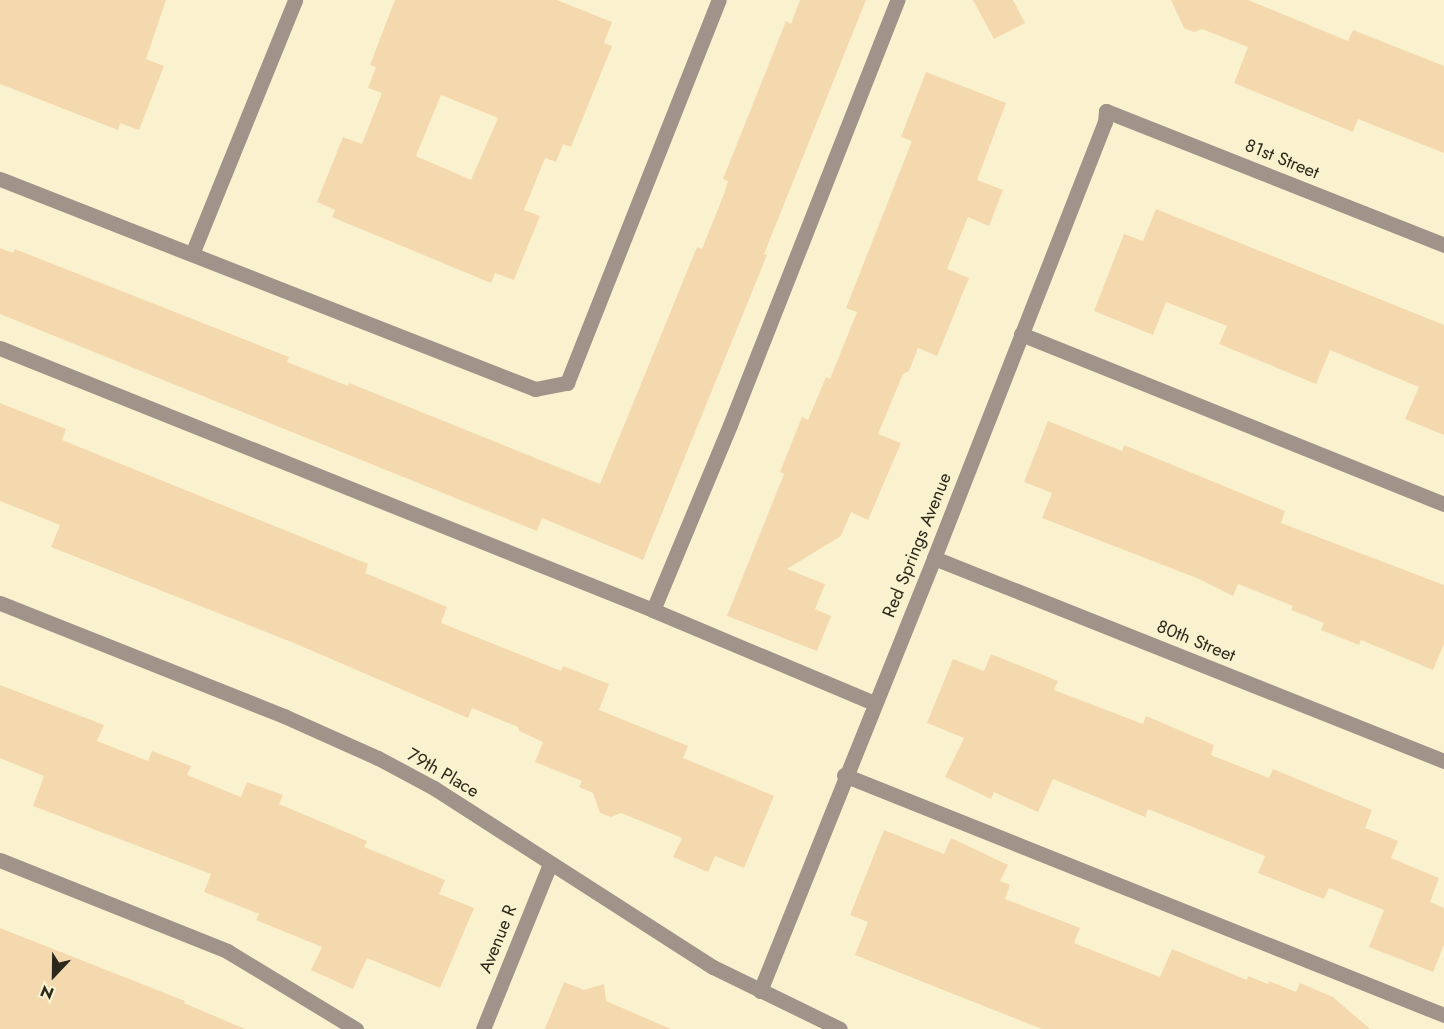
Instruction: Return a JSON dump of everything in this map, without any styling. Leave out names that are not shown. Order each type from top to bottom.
[{"type":"street","points":[[192,254],[295,0]]},
{"type":"street","points":[[0,179],[535,389],[567,383],[719,0]]},
{"type":"street","points":[[653,610],[730,425],[897,0]]},
{"type":"street","name":"81st Street","points":[[1106,111],[1444,244]]},
{"type":"street","name":"Red Springs Avenue","points":[[760,991],[844,775],[934,558],[1105,122],[1106,111]]},
{"type":"street","points":[[1022,334],[1444,504]]},
{"type":"street","points":[[0,348],[653,610],[874,703]]},
{"type":"street","name":"80th Street","points":[[934,558],[1444,761]]},
{"type":"street","name":"79th Place","points":[[0,603],[284,716],[378,758],[435,788],[713,967],[840,1029]]},
{"type":"street","points":[[844,775],[1444,1015]]},
{"type":"street","points":[[0,860],[227,951],[356,1029]]},
{"type":"street","name":"Avenue R","points":[[483,1029],[550,864]]},
{"type":"building","points":[[0,0],[166,0],[146,59],[164,66],[139,130],[120,123],[118,130],[0,84]]},
{"type":"building","points":[[395,0],[557,0],[612,22],[604,43],[612,46],[571,147],[563,144],[556,162],[545,158],[524,210],[540,216],[514,280],[495,273],[491,283],[332,217],[335,210],[317,202],[343,137],[362,144],[382,93],[368,88],[376,67],[370,65]],"holes":[[[441,95],[498,118],[471,180],[416,156]]]},
{"type":"building","points":[[800,0],[866,0],[764,254],[767,255],[643,560],[542,518],[537,531],[0,314],[0,248],[13,253],[15,249],[289,357],[287,362],[348,386],[349,383],[600,484],[697,247],[702,249],[728,181],[723,179],[786,21],[791,24]]},
{"type":"building","points":[[973,0],[1013,0],[1025,23],[994,39]]},
{"type":"building","points":[[1171,0],[1248,0],[1348,41],[1353,30],[1444,66],[1444,153],[1358,119],[1353,132],[1234,83],[1248,47],[1202,29],[1194,32],[1184,28]]},
{"type":"building","points":[[926,72],[1006,103],[977,180],[1003,190],[989,226],[968,217],[947,269],[969,278],[937,356],[918,348],[909,371],[903,374],[878,434],[901,443],[868,520],[851,512],[841,536],[787,569],[825,584],[815,609],[831,616],[817,651],[727,616],[784,474],[780,472],[802,417],[808,420],[826,377],[830,379],[857,312],[846,308],[912,141],[901,137]]},
{"type":"building","points":[[1156,209],[1444,325],[1444,435],[1405,419],[1419,387],[1330,350],[1316,384],[1219,344],[1227,326],[1166,302],[1153,335],[1094,311],[1124,234],[1143,241]]},
{"type":"building","points":[[0,403],[66,429],[62,440],[368,564],[365,573],[447,607],[441,623],[561,671],[563,666],[609,684],[599,710],[688,746],[683,758],[774,796],[744,868],[715,856],[708,872],[673,857],[682,838],[621,813],[611,817],[600,813],[593,793],[579,787],[582,781],[535,762],[543,742],[519,731],[518,727],[472,708],[468,718],[294,643],[51,547],[60,525],[0,501]]},
{"type":"building","points":[[1048,421],[1122,451],[1124,445],[1285,511],[1281,523],[1444,585],[1444,644],[1433,670],[1361,640],[1359,645],[1321,630],[1324,623],[1291,610],[1293,606],[1238,584],[1233,596],[1199,579],[1042,518],[1052,493],[1024,482]]},
{"type":"building","points":[[991,654],[1058,681],[1054,690],[1143,724],[1146,716],[1214,745],[1211,755],[1269,778],[1273,769],[1372,810],[1365,828],[1398,841],[1391,858],[1439,878],[1430,902],[1444,908],[1444,945],[1433,972],[1369,947],[1384,910],[1329,888],[1324,899],[1258,873],[1265,856],[1148,809],[1145,817],[1053,779],[1038,812],[994,792],[991,799],[945,777],[964,738],[927,723],[953,659],[984,671]]},
{"type":"building","points":[[0,685],[104,725],[97,741],[148,761],[152,751],[191,766],[187,775],[241,797],[247,782],[283,795],[279,804],[367,841],[364,847],[445,880],[439,894],[474,908],[440,988],[367,958],[353,989],[311,970],[322,947],[256,920],[259,914],[204,892],[211,874],[33,806],[44,776],[0,758]]},
{"type":"building","points":[[884,830],[944,854],[951,838],[1008,865],[1000,881],[1010,885],[1005,899],[1080,928],[1074,943],[1160,977],[1172,949],[1247,980],[1248,976],[1268,984],[1269,981],[1296,992],[1300,983],[1333,997],[1370,1029],[1042,1029],[855,955],[868,922],[850,915]]},
{"type":"building","points":[[0,928],[185,1001],[184,1003],[245,1029],[0,1029]]},
{"type":"building","points":[[564,982],[584,990],[604,984],[606,1001],[671,1029],[545,1029]]}]
